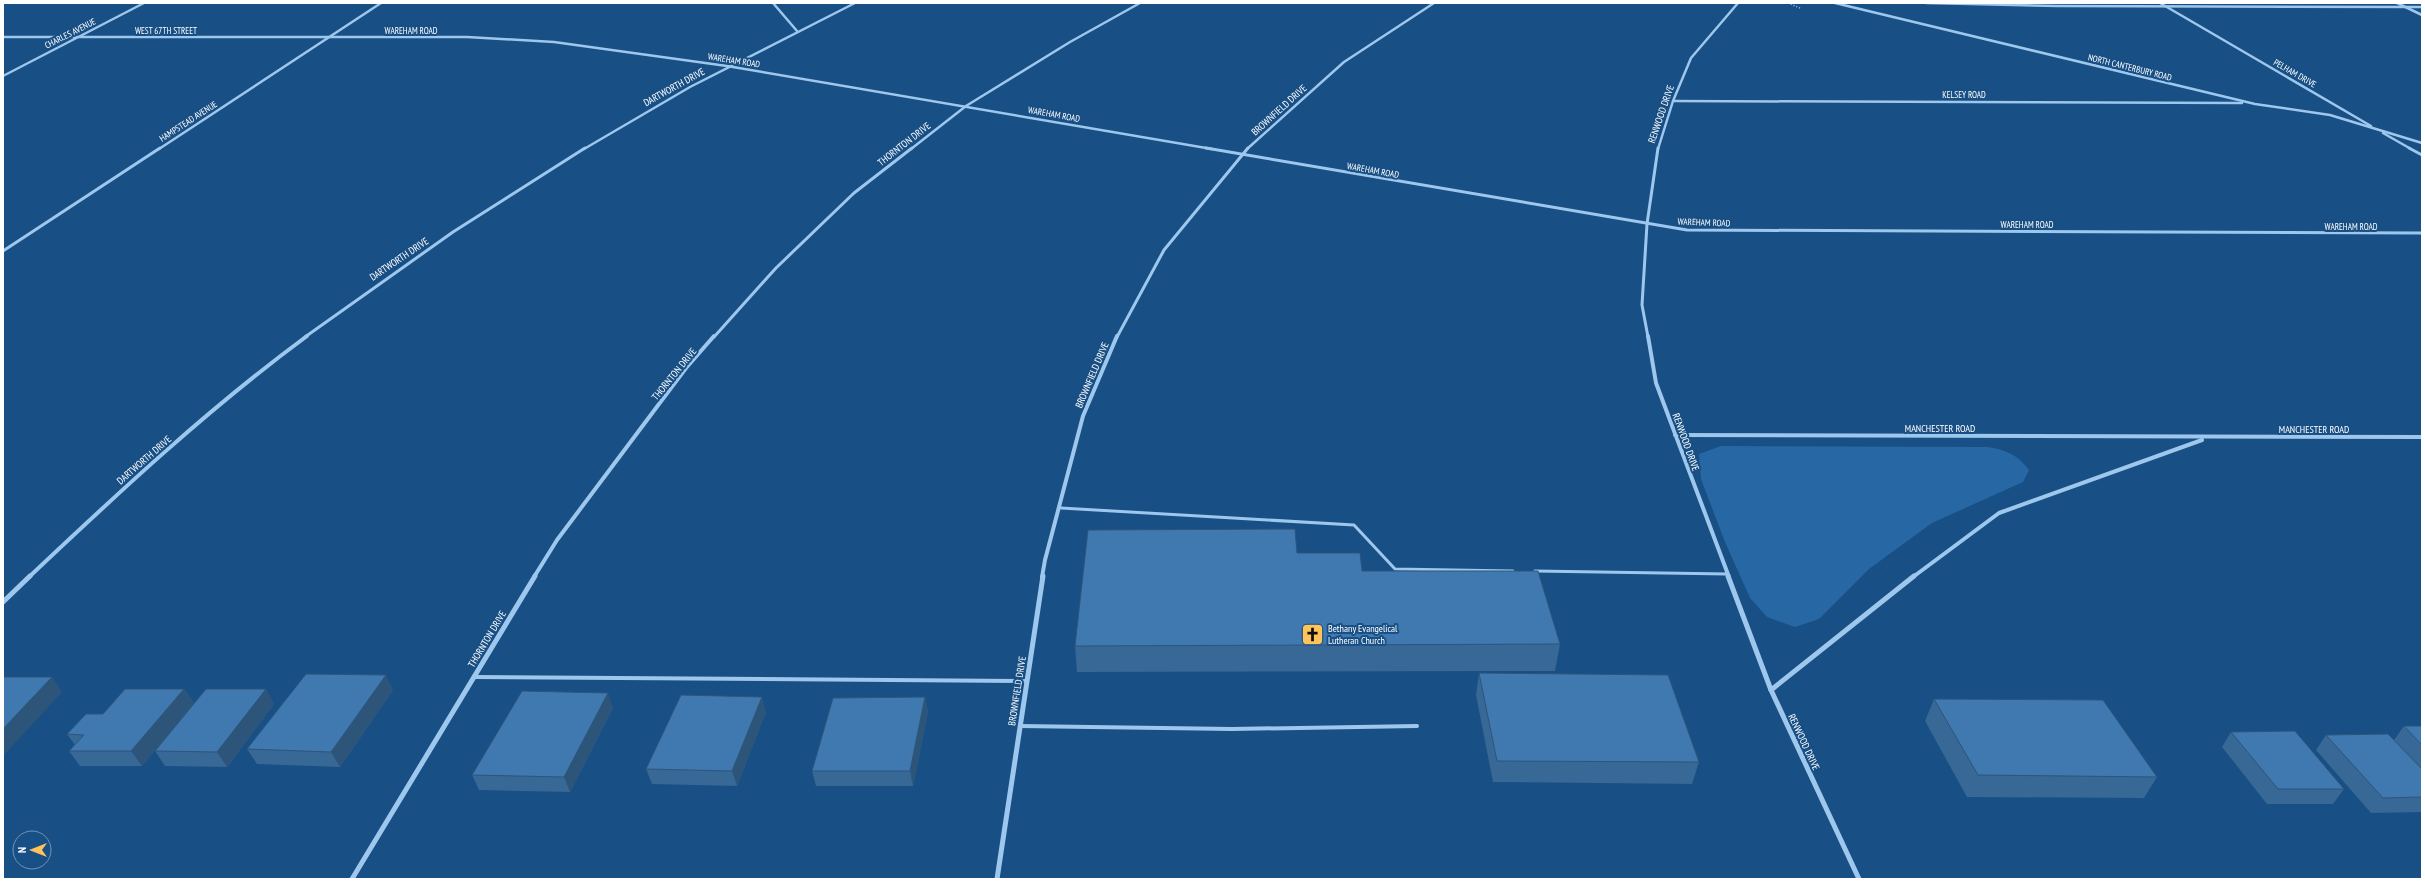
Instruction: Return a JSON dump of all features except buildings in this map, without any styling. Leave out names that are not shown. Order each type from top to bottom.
[{"type":"street","name":"CHARLES AVENUE","points":[[3,76],[144,3]]},
{"type":"street","name":"HAMPSTEAD AVENUE","points":[[3,251],[381,3]]},
{"type":"street","points":[[773,3],[797,31]]},
{"type":"street","name":"DARTWORTH DRIVE","points":[[3,602],[113,498],[229,398],[373,286],[508,195],[602,136],[727,66],[855,3]]},
{"type":"street","name":"THORNTON DRIVE","points":[[352,879],[557,540],[686,368],[776,268],[854,193],[966,106],[1070,42],[1140,3]]},
{"type":"street","name":"BROWNFIELD DRIVE","points":[[997,879],[1045,560],[1061,508],[1083,416],[1120,330],[1164,250],[1241,154],[1344,62],[1434,3]]},
{"type":"street","name":"RENWOOD DRIVE","points":[[1738,3],[1690,58],[1673,101],[1655,158],[1647,224],[1642,305],[1656,383],[1727,574],[1771,690],[1859,879]]},
{"type":"street","name":"NORTH CANTERBURY ROAD","points":[[1835,3],[2255,104],[2330,115],[2422,143]]},
{"type":"street","points":[[1926,3],[2167,7],[2422,8]]},
{"type":"street","name":"PELHAM DRIVE","points":[[2160,3],[2422,155]]},
{"type":"street","points":[[2397,3],[2422,15]]},
{"type":"street","name":"WEST 67TH STREET","points":[[3,37],[328,37]]},
{"type":"street","name":"WAREHAM ROAD","points":[[328,37],[467,37],[554,42],[727,66],[1647,224],[1695,230],[2422,233]]},
{"type":"street","name":"KELSEY ROAD","points":[[1673,101],[2208,102],[2255,104]]},
{"type":"street","name":"MANCHESTER ROAD","points":[[1675,435],[2422,438]]},
{"type":"street","name":"MANCHESTER ROAD","points":[[1771,690],[1896,590],[1999,513],[2206,438]]},
{"type":"lane","points":[[1061,508],[1354,525],[1395,569],[1521,571]]},
{"type":"lane","points":[[1529,571],[1727,574]]},
{"type":"lane","points":[[474,677],[1027,681]]},
{"type":"lane","points":[[1020,726],[1232,728],[1417,726]]},
{"type":"path","points":[[1788,3],[1800,8]]},
{"type":"shaded area","points":[[1721,446],[1987,447],[2005,451],[2015,456],[2029,470],[2023,482],[1932,523],[1869,569],[1819,619],[1795,627],[1767,617],[1750,598],[1725,542],[1701,479],[1699,454]]},
{"type":"place","name":"Bethany Evangelical Lutheran Church","points":[[1313,634]]}]
